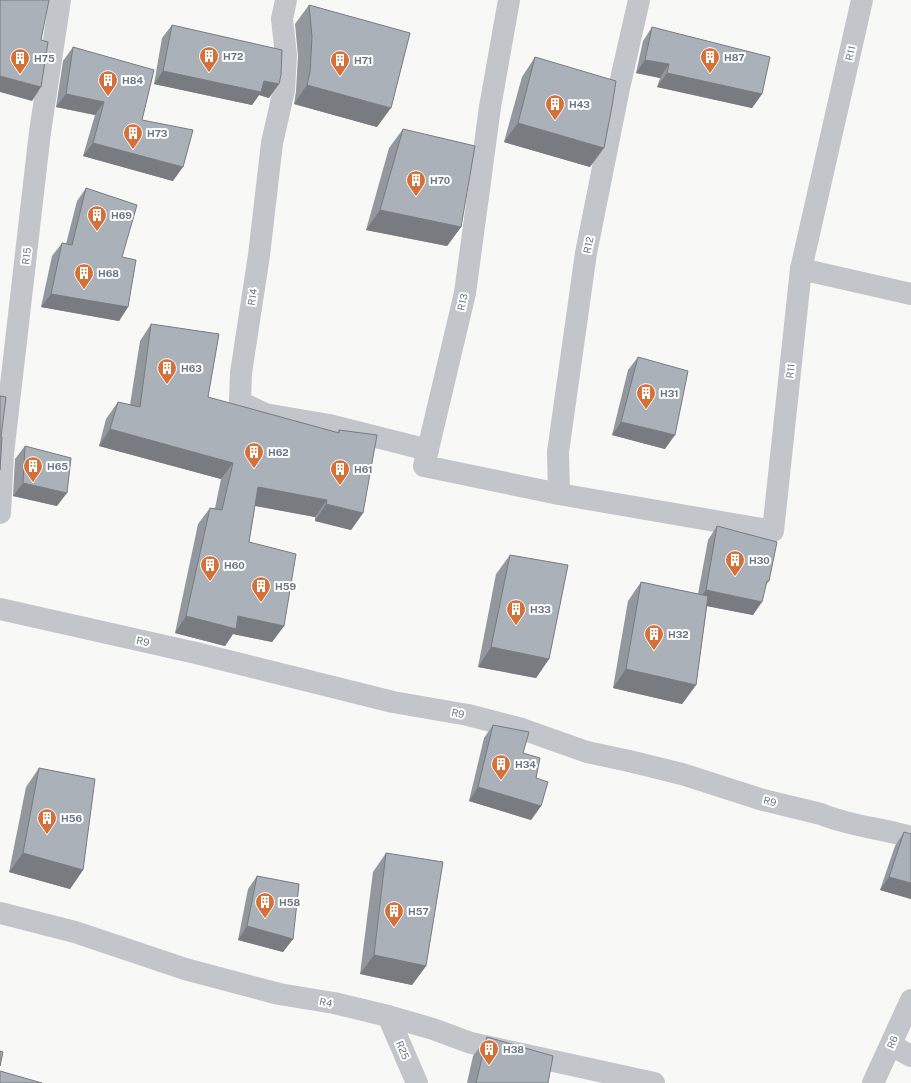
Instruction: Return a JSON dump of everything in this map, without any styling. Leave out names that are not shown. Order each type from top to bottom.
[{"type":"street","name":"R15","points":[[0,512],[3,454],[40,132],[60,0]]},
{"type":"street","name":"R14","points":[[286,0],[282,18],[286,55],[284,90],[272,143],[259,255],[241,374],[240,402],[266,414],[329,426],[428,450]]},
{"type":"street","name":"R13","points":[[509,0],[490,107],[465,293],[424,466],[559,494]]},
{"type":"street","name":"R12","points":[[559,494],[558,452],[586,253],[619,88],[639,0]]},
{"type":"street","name":"R11","points":[[559,494],[773,532],[801,269],[862,0]]},
{"type":"street","points":[[801,269],[911,294]]},
{"type":"street","name":"R9","points":[[0,609],[196,652],[393,702],[468,715],[522,730],[587,752],[682,774],[762,800],[911,837]]},
{"type":"street","name":"R4","points":[[0,913],[75,932],[184,969],[279,994],[334,1003],[433,1029],[471,1043],[654,1083]]},
{"type":"street","name":"R6","points":[[873,1083],[911,1000]]},
{"type":"street","name":"R25","points":[[388,1016],[417,1083]]},
{"type":"street","points":[[891,1045],[911,1056]]},
{"type":"building","points":[[0,0],[49,0],[41,40],[48,42],[41,87],[0,76]]},
{"type":"building","points":[[309,5],[410,33],[391,108],[307,85],[310,72],[312,37]]},
{"type":"building","points":[[172,25],[282,50],[281,75],[279,84],[264,81],[261,92],[163,71]]},
{"type":"building","points":[[652,27],[770,57],[762,94],[667,73],[669,64],[645,60]]},
{"type":"building","points":[[73,47],[154,70],[142,120],[193,130],[183,167],[93,143],[104,102],[66,94]]},
{"type":"building","points":[[535,57],[616,81],[604,148],[518,123]]},
{"type":"building","name":"H70","points":[[403,129],[475,146],[461,227],[380,210]]},
{"type":"building","points":[[86,188],[137,205],[122,257],[136,260],[128,307],[51,294],[62,243],[72,245]]},
{"type":"building","points":[[151,324],[219,334],[208,397],[339,433],[339,430],[377,435],[363,513],[326,504],[327,500],[258,487],[249,542],[296,554],[284,626],[238,616],[236,629],[186,616],[210,508],[222,510],[233,463],[110,429],[118,402],[140,407]]},
{"type":"building","name":"H31","points":[[638,357],[688,371],[675,435],[621,422]]},
{"type":"building","points":[[0,396],[6,397],[1,437],[0,470]]},
{"type":"building","points":[[25,446],[71,458],[67,493],[23,483]]},
{"type":"building","name":"H30","points":[[717,526],[777,542],[769,581],[767,581],[762,602],[706,590]]},
{"type":"building","name":"H33","points":[[510,555],[568,565],[549,659],[491,647]]},
{"type":"building","name":"H32","points":[[641,582],[708,596],[696,685],[626,669]]},
{"type":"building","name":"H34","points":[[493,725],[529,732],[523,753],[540,758],[536,778],[548,782],[541,806],[478,787]]},
{"type":"building","name":"H56","points":[[39,768],[95,779],[83,870],[23,853]]},
{"type":"building","points":[[904,832],[911,834],[911,883],[889,877]]},
{"type":"building","name":"H57","points":[[386,853],[443,862],[426,966],[374,955]]},
{"type":"building","points":[[257,876],[299,884],[293,939],[247,926]]},
{"type":"building","points":[[487,1037],[553,1056],[548,1083],[476,1083]]},
{"type":"building","points":[[0,1051],[3,1052],[0,1066]]},
{"type":"building","points":[[0,1071],[42,1083],[0,1083]]},
{"type":"place","name":"H72","points":[[209,73]]},
{"type":"place","name":"H87","points":[[710,74]]},
{"type":"place","name":"H75","points":[[20,75]]},
{"type":"place","name":"H71","points":[[340,77]]},
{"type":"place","name":"H84","points":[[108,97]]},
{"type":"place","name":"H43","points":[[555,121]]},
{"type":"place","name":"H73","points":[[133,150]]},
{"type":"place","name":"H70","points":[[416,197]]},
{"type":"place","name":"H69","points":[[97,232]]},
{"type":"place","name":"H68","points":[[84,290]]},
{"type":"place","name":"H63","points":[[167,385]]},
{"type":"place","name":"H31","points":[[646,410]]},
{"type":"place","name":"H62","points":[[254,469]]},
{"type":"place","name":"H65","points":[[33,483]]},
{"type":"place","name":"H61","points":[[340,486]]},
{"type":"place","name":"H30","points":[[735,577]]},
{"type":"place","name":"H60","points":[[210,582]]},
{"type":"place","name":"H59","points":[[261,603]]},
{"type":"place","name":"H33","points":[[516,626]]},
{"type":"place","name":"H32","points":[[654,651]]},
{"type":"place","name":"H34","points":[[501,781]]},
{"type":"place","name":"H56","points":[[47,835]]},
{"type":"place","name":"H58","points":[[265,919]]},
{"type":"place","name":"H57","points":[[394,928]]},
{"type":"place","name":"H38","points":[[489,1066]]}]
